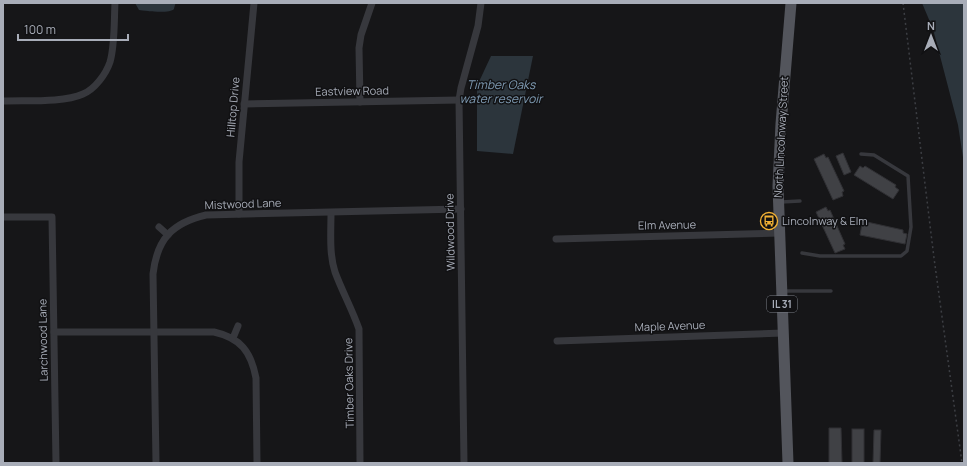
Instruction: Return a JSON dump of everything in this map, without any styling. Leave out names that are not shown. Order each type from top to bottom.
[{"type":"main road","name":"North Lincolnway Street","points":[[788,463],[778,202],[779,146],[791,3]]},
{"type":"street","points":[[3,101],[65,99],[84,94],[96,85],[104,74],[110,61],[116,3]]},
{"type":"street","name":"Hilltop Drive","points":[[239,214],[239,162],[254,3]]},
{"type":"street","points":[[360,102],[359,48],[361,35],[372,3]]},
{"type":"street","name":"Wildwood Drive","points":[[464,463],[459,100],[479,18],[481,3]]},
{"type":"street","name":"Eastview Road","points":[[244,104],[459,100]]},
{"type":"street","name":"Mistwood Lane","points":[[156,463],[153,274],[154,265],[161,245],[176,227],[190,219],[206,215],[461,210]]},
{"type":"street","name":"Timber Oaks Drive","points":[[331,213],[332,254],[335,271],[359,329],[360,463]]},
{"type":"street","name":"Larchwood Lane","points":[[3,218],[52,216],[56,463]]},
{"type":"street","points":[[159,227],[168,235]]},
{"type":"street","name":"Elm Avenue","points":[[556,239],[779,233]]},
{"type":"street","points":[[233,338],[238,326]]},
{"type":"street","points":[[54,332],[214,332],[233,338],[250,356],[254,367],[256,378],[257,463]]},
{"type":"street","name":"Maple Avenue","points":[[557,342],[783,333]]},
{"type":"lane","points":[[802,253],[820,256],[901,256],[907,251],[911,227],[908,176],[874,155],[861,154]]},
{"type":"lane","points":[[778,202],[800,201]]},
{"type":"lane","points":[[781,292],[831,291]]},
{"type":"path","points":[[903,3],[934,258],[962,463]]},
{"type":"water","points":[[135,3],[176,3],[172,11],[163,12],[139,10]]},
{"type":"water","points":[[922,3],[964,3],[964,164],[958,125],[933,29]]},
{"type":"water","name":"Timber Oaks water reservoir","points":[[491,56],[533,56],[513,154],[477,151],[477,86]]},
{"type":"building","points":[[843,153],[851,172],[844,175],[836,156]]},
{"type":"building","points":[[824,154],[826,158],[828,157],[844,191],[842,192],[843,196],[833,200],[814,159]]},
{"type":"building","points":[[860,166],[863,168],[865,166],[896,185],[895,187],[899,190],[893,199],[854,175]]},
{"type":"building","points":[[826,207],[828,211],[830,210],[845,244],[843,245],[845,249],[835,253],[816,212]]},
{"type":"building","points":[[867,222],[903,230],[903,233],[907,234],[905,244],[860,235],[862,224],[866,225]]},
{"type":"building","points":[[829,428],[841,428],[842,463],[829,463]]},
{"type":"building","points":[[852,429],[864,429],[864,463],[852,463]]},
{"type":"building","points":[[874,430],[881,430],[880,463],[873,463]]},
{"type":"place","name":"Lincolnway & Elm","points":[[769,221]]}]
